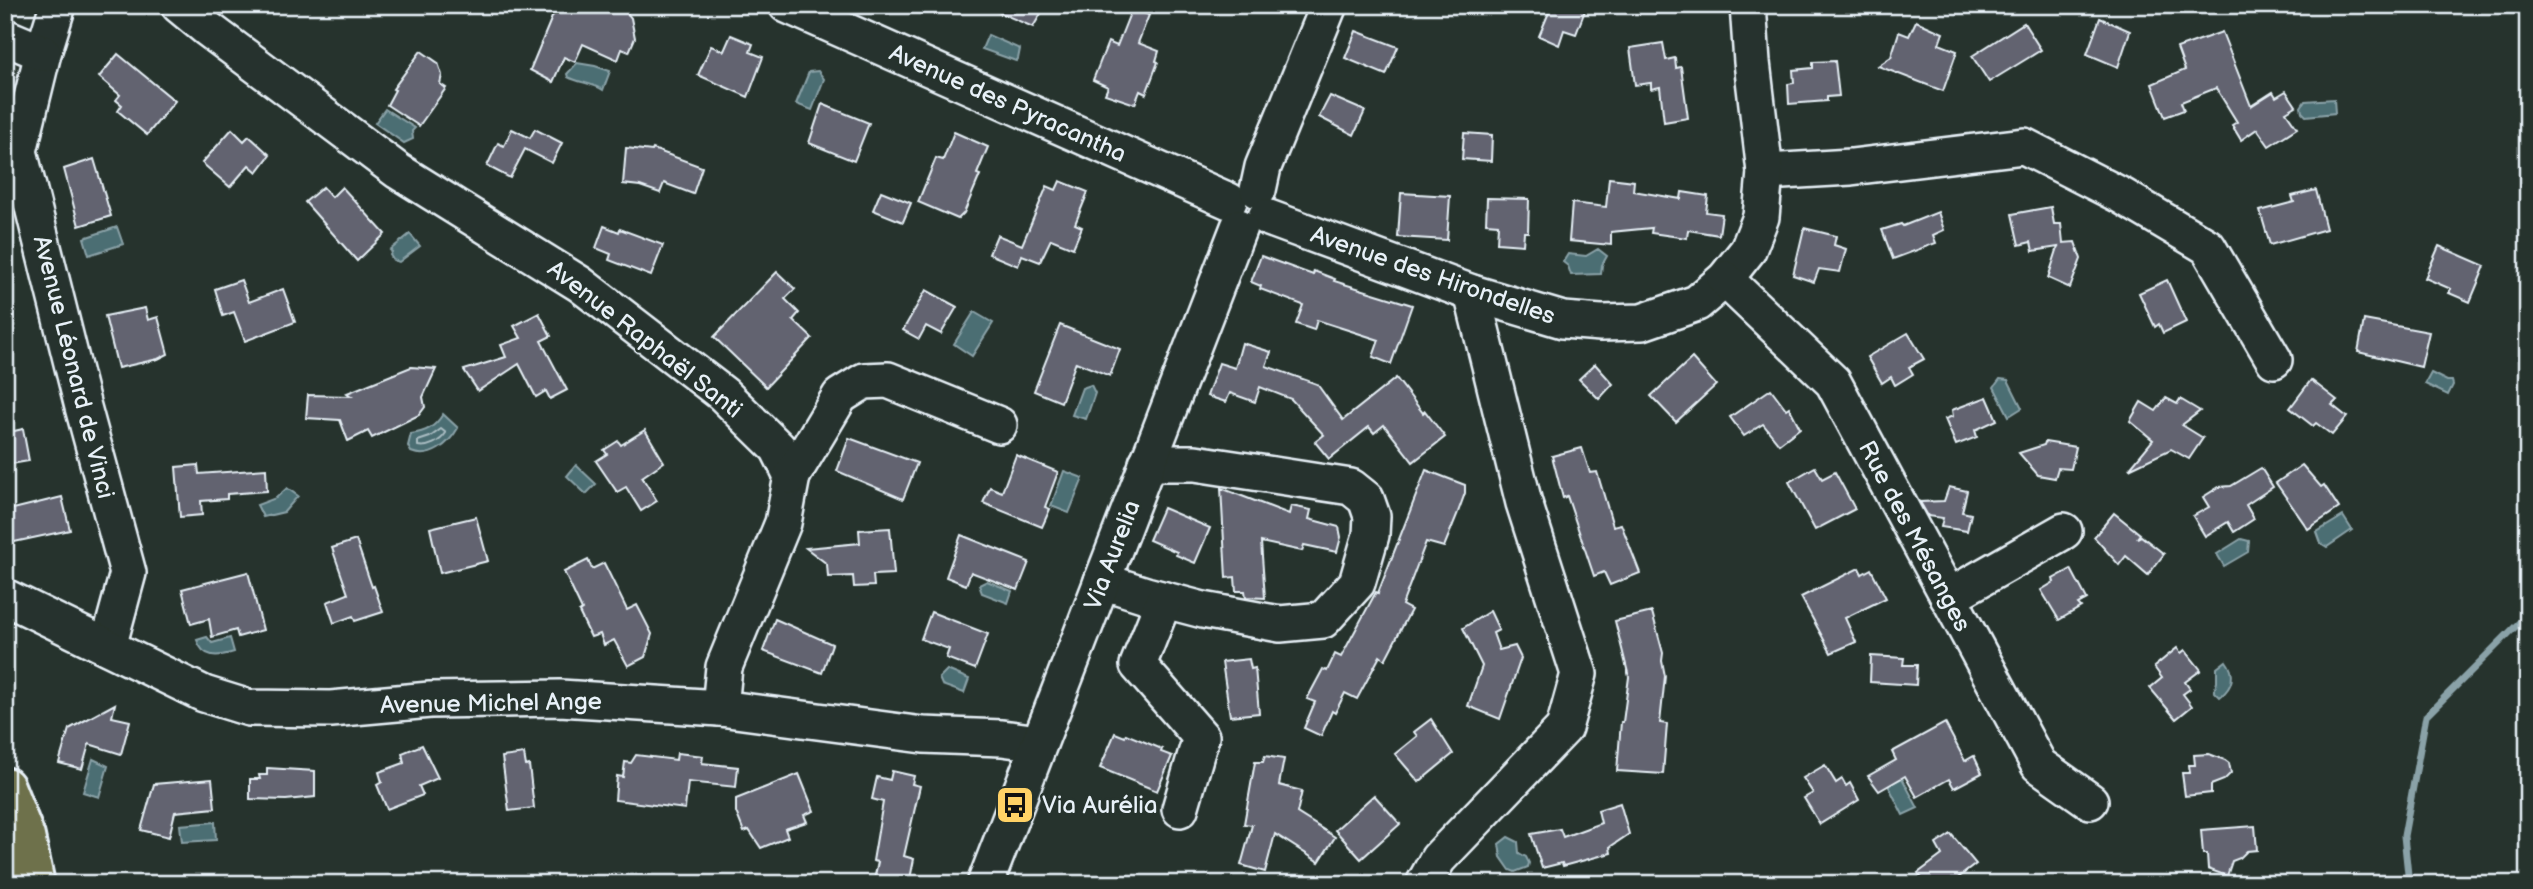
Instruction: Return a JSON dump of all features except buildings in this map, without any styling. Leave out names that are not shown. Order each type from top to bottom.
[{"type":"main road","points":[[5,788],[25,837],[35,884]]},
{"type":"main road","points":[[5,848],[15,884]]},
{"type":"street","name":"Avenue Léonard de Vinci","points":[[58,5],[43,53],[19,151],[79,394],[128,573],[108,647]]},
{"type":"street","name":"Avenue Raphaël Santi","points":[[179,5],[398,171],[580,284],[723,394],[778,448],[792,476]]},
{"type":"street","name":"Avenue des Pyracantha","points":[[787,5],[1248,209]]},
{"type":"street","name":"Via Aurelia","points":[[985,884],[1147,463],[1329,5]]},
{"type":"street","name":"Avenue des Hirondelles","points":[[1248,209],[1472,293],[1563,320],[1642,322],[1696,303],[1725,279],[1748,250],[1761,217],[1765,172],[1748,5]]},
{"type":"street","points":[[5,37],[43,53]]},
{"type":"street","points":[[1765,172],[1851,167],[2024,146],[2122,195],[2208,247],[2274,360]]},
{"type":"street","name":"Rue des Mésanges","points":[[1725,279],[1833,382],[2039,765],[2090,801]]},
{"type":"street","points":[[1424,884],[1438,859],[1564,728],[1579,674],[1524,503],[1472,293]]},
{"type":"street","points":[[720,708],[724,667],[783,523],[792,476],[839,396],[864,381],[888,380],[999,425]]},
{"type":"street","points":[[1102,580],[1164,600],[1280,624],[1323,620],[1357,583],[1371,535],[1372,516],[1366,499],[1351,487],[1195,463],[1147,463]]},
{"type":"street","points":[[1948,597],[2064,531]]},
{"type":"street","name":"Avenue Michel Ange","points":[[6,598],[204,694],[248,708],[331,709],[430,700],[560,698],[720,708],[923,735],[1002,738],[1024,741],[1037,748]]},
{"type":"street","points":[[1164,600],[1138,664],[1201,737],[1180,809]]},
{"type":"water","points":[[988,35],[1020,49],[1018,59],[1016,61],[982,49]]},
{"type":"water","points":[[577,63],[610,71],[603,90],[568,77],[567,74]]},
{"type":"water","points":[[818,71],[824,79],[812,110],[796,104],[809,72]]},
{"type":"water","points":[[2334,99],[2335,113],[2306,116],[2302,112],[2301,107],[2305,101]]},
{"type":"water","points":[[385,109],[415,128],[412,131],[413,139],[404,143],[375,123]]},
{"type":"water","points":[[117,227],[123,244],[89,255],[84,238]]},
{"type":"water","points":[[410,234],[420,246],[399,262],[393,260],[390,250]]},
{"type":"water","points":[[1598,249],[1607,256],[1601,274],[1571,275],[1568,266],[1563,262],[1568,254],[1586,256]]},
{"type":"water","points":[[974,312],[993,323],[972,356],[954,344]]},
{"type":"water","points":[[2431,373],[2452,381],[2448,395],[2425,384]]},
{"type":"water","points":[[2000,379],[2008,380],[2022,408],[2009,416],[1994,387]]},
{"type":"water","points":[[1091,385],[1095,393],[1086,419],[1072,415],[1082,388]]},
{"type":"water","points":[[443,414],[458,428],[450,440],[439,449],[426,454],[411,452],[408,446],[411,434],[430,428]]},
{"type":"water","points":[[576,465],[596,484],[586,494],[567,476]]},
{"type":"water","points":[[1064,471],[1083,478],[1069,513],[1051,506]]},
{"type":"water","points":[[287,488],[298,496],[284,512],[263,517],[257,505],[276,498]]},
{"type":"water","points":[[2343,516],[2352,530],[2327,547],[2321,543],[2317,532]]},
{"type":"water","points":[[2241,539],[2249,541],[2248,552],[2224,566],[2217,554]]},
{"type":"water","points":[[987,581],[1012,591],[1008,603],[982,593],[979,585]]},
{"type":"water","points":[[207,637],[212,643],[230,638],[234,652],[212,655],[203,651],[197,640]]},
{"type":"water","points":[[2226,661],[2232,680],[2220,697],[2214,691],[2217,668]]},
{"type":"water","points":[[947,670],[969,679],[964,693],[942,685],[939,678]]},
{"type":"water","points":[[93,759],[108,766],[99,797],[83,792]]},
{"type":"water","points":[[1902,778],[1918,808],[1903,815],[1888,785]]},
{"type":"water","points":[[215,822],[216,840],[182,842],[180,825]]},
{"type":"water","points":[[1508,837],[1518,842],[1519,853],[1526,857],[1528,867],[1515,872],[1510,870],[1501,857],[1499,844]]},
{"type":"waterway","points":[[2409,884],[2404,836],[2426,716],[2528,614]]},
{"type":"place","name":"Via Aurélia","points":[[1015,805]]}]
